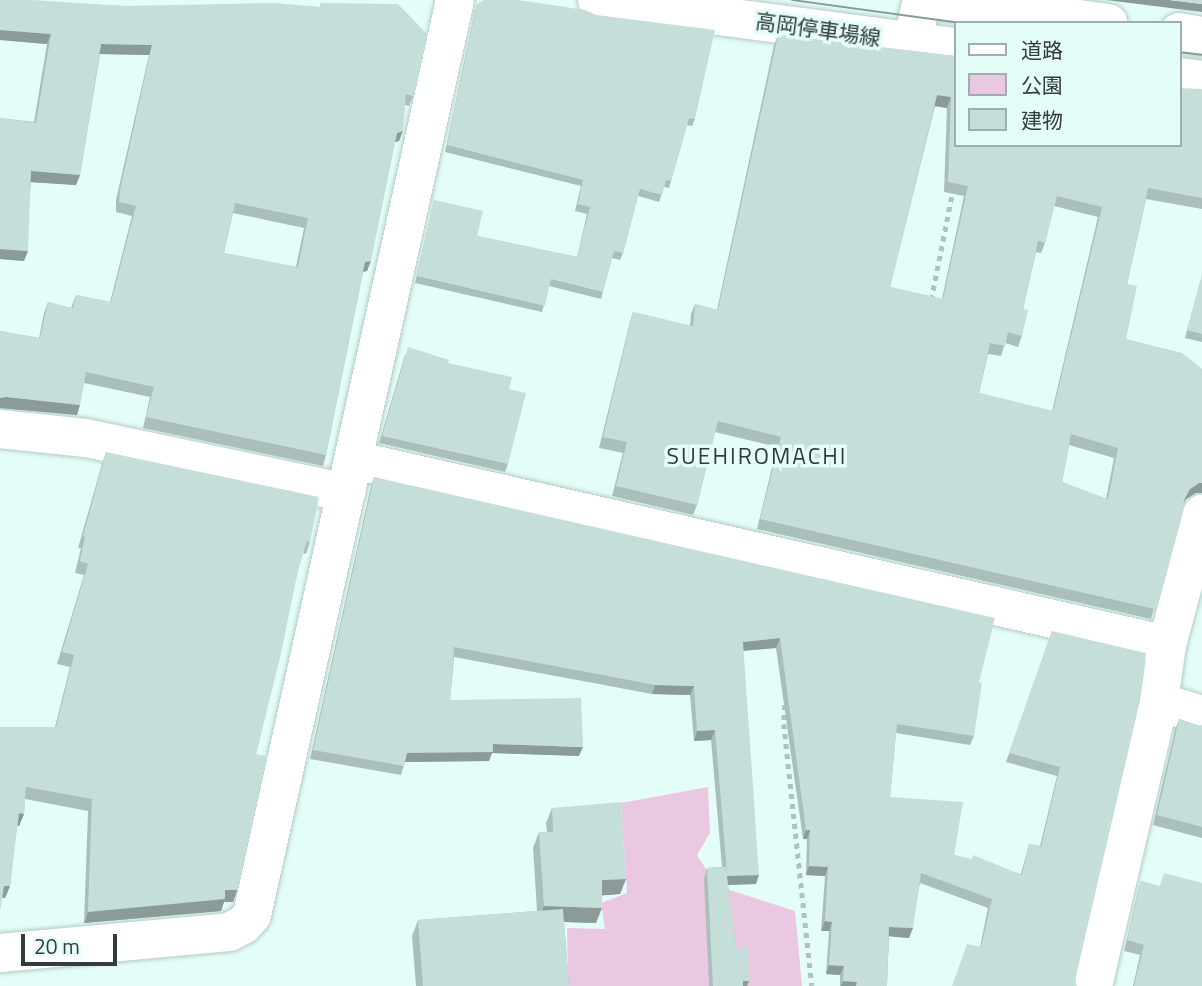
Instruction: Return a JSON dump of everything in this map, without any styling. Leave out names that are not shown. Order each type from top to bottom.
[{"type":"street","points":[[0,953],[229,932],[243,925],[252,915],[455,0]]},
{"type":"street","name":"高岡停車場線","points":[[597,0],[954,47]]},
{"type":"street","points":[[912,42],[922,0]]},
{"type":"street","points":[[940,0],[1093,21]]},
{"type":"street","points":[[1108,21],[1113,0]]},
{"type":"street","points":[[1181,32],[1202,36]]},
{"type":"street","points":[[1181,77],[1202,80]]},
{"type":"street","points":[[0,429],[350,477],[1167,645]]},
{"type":"street","points":[[1093,986],[1159,702],[1167,645],[1202,514]]},
{"type":"street","points":[[1159,702],[1202,715]]},
{"type":"path","points":[[930,308],[954,186]]},
{"type":"path","points":[[785,696],[784,724],[813,986]]},
{"type":"green space","points":[[708,787],[710,833],[697,855],[717,886],[795,911],[802,986],[568,986],[567,928],[605,929],[601,903],[627,893],[621,803]]},
{"type":"building","points":[[0,0],[32,0],[124,6],[274,3],[321,7],[321,3],[398,4],[427,34],[413,96],[406,94],[403,131],[397,133],[371,261],[365,262],[326,455],[146,417],[154,387],[86,372],[80,405],[0,398],[0,331],[40,338],[48,302],[73,308],[76,295],[111,302],[136,206],[119,202],[120,190],[152,45],[101,44],[80,175],[31,171],[28,251],[0,249],[0,118],[36,123],[51,34],[0,30]],"holes":[[[235,203],[308,218],[298,267],[224,253]]]},
{"type":"building","points":[[484,0],[518,0],[585,10],[597,15],[715,30],[695,119],[689,118],[671,181],[666,180],[662,195],[640,189],[623,253],[614,251],[603,292],[551,279],[545,306],[417,276],[434,200],[483,211],[477,236],[577,257],[590,207],[578,204],[583,180],[447,145],[477,4]]},
{"type":"building","points":[[1169,0],[1202,0],[1202,4]]},
{"type":"building","points":[[778,35],[954,56],[954,147],[1181,147],[1181,88],[1202,89],[1202,198],[1148,188],[1127,284],[1137,286],[1126,339],[1182,353],[1202,369],[1202,483],[1190,489],[1185,498],[1155,609],[760,519],[781,437],[718,421],[697,505],[616,486],[627,442],[603,437],[633,312],[693,326],[695,304],[718,310]],"holes":[[[937,95],[951,97],[948,182],[968,186],[943,299],[890,287]],[[1057,196],[1102,207],[1053,411],[979,393],[990,343],[1005,346],[1008,332],[1022,336],[1028,310],[1023,309],[1038,241],[1045,243]],[[1071,434],[1118,448],[1108,499],[1062,482]]]},
{"type":"building","points":[[1202,275],[1202,334],[1187,330]]},
{"type":"building","points":[[408,347],[449,360],[448,363],[512,377],[509,389],[526,393],[508,464],[382,436]]},
{"type":"building","points":[[106,452],[319,497],[310,542],[307,541],[298,570],[256,754],[266,756],[237,890],[225,890],[225,899],[88,912],[92,799],[26,787],[24,814],[19,813],[10,886],[4,886],[0,906],[0,727],[56,727],[74,655],[62,652],[88,564],[80,561],[85,537],[83,536]]},
{"type":"building","points":[[374,477],[995,618],[979,682],[982,683],[974,736],[897,724],[890,797],[963,802],[954,855],[972,859],[973,855],[1022,875],[1029,844],[1041,847],[1060,767],[1009,753],[1052,631],[1146,653],[1141,689],[1075,972],[1077,986],[952,986],[967,944],[981,947],[992,899],[921,873],[913,928],[889,927],[887,986],[856,986],[857,982],[843,981],[844,966],[829,965],[832,922],[825,921],[828,867],[809,866],[810,830],[806,830],[780,638],[743,642],[759,875],[727,876],[736,948],[748,947],[749,981],[743,981],[743,986],[713,986],[707,868],[726,867],[727,872],[715,730],[697,731],[694,686],[655,685],[454,647],[450,700],[581,698],[583,747],[493,744],[493,752],[407,753],[404,766],[313,750]]},
{"type":"building","points":[[1179,719],[1202,725],[1202,827],[1157,815]]},
{"type":"building","points":[[621,802],[626,879],[602,880],[602,908],[544,906],[539,832],[553,832],[552,808]]},
{"type":"building","points":[[1164,873],[1202,883],[1202,986],[1134,986],[1144,945],[1127,940],[1141,881],[1160,886]]},
{"type":"building","points":[[563,909],[569,986],[423,986],[418,920]]},
{"type":"tram line","points":[[792,0],[954,22]]},
{"type":"tram line","points":[[1181,52],[1202,55]]},
{"type":"district","name":"SUEHIROMACHI","points":[[757,456]]}]
